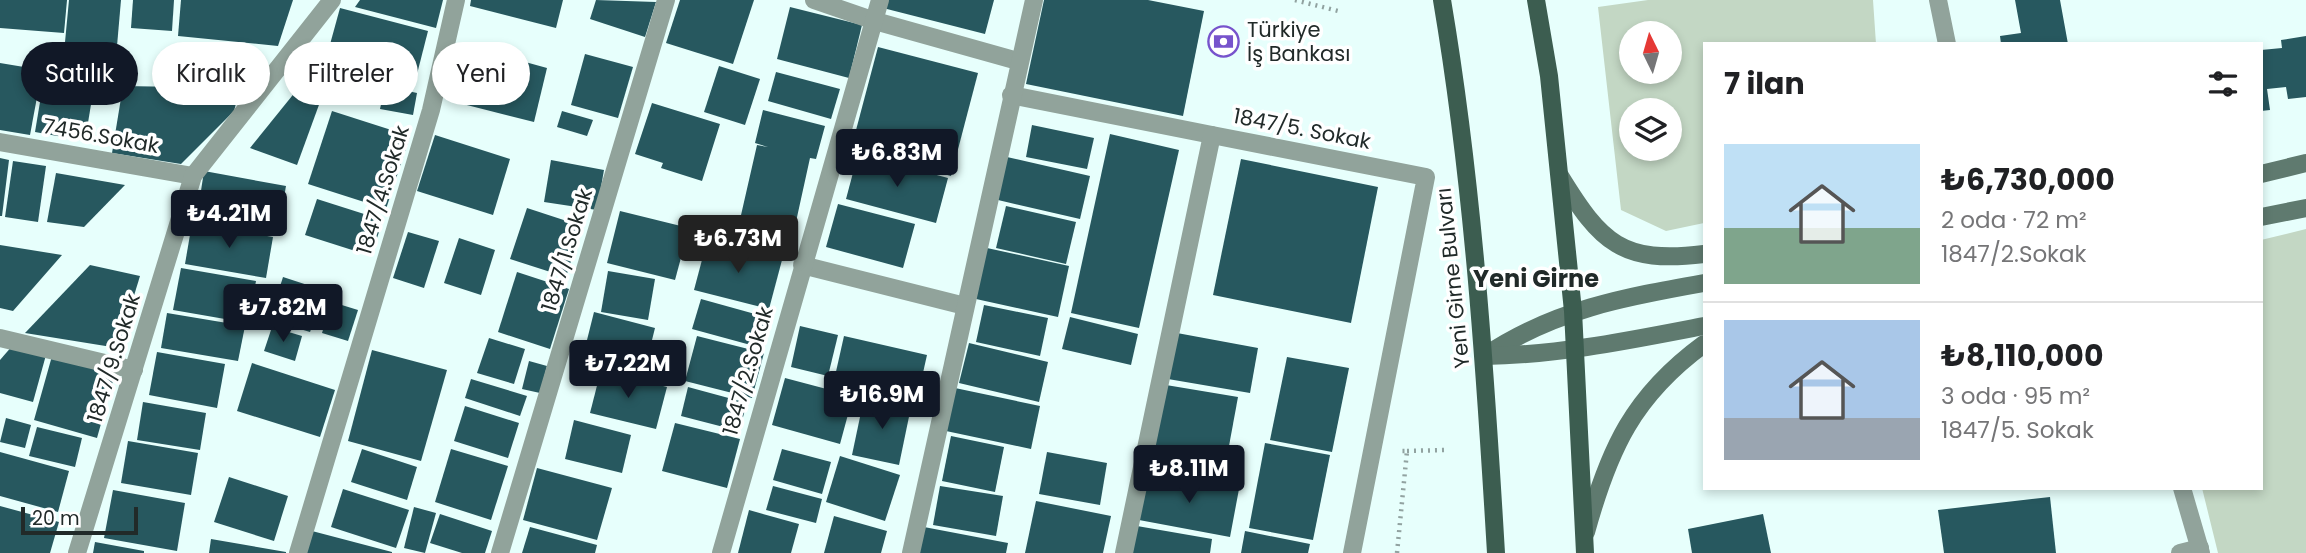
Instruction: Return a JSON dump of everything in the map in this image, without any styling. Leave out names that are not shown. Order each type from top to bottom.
[{"type":"main road","name":"Yeni Girne Bulvarı","points":[[1442,0],[1454,69],[1485,356],[1496,553]]},
{"type":"main road","points":[[1536,0],[1549,76],[1573,311],[1585,546]]},
{"type":"main road","points":[[2263,174],[2306,163]]},
{"type":"main road","points":[[1560,176],[1584,214],[1603,236],[1629,252],[1669,258],[1703,254]]},
{"type":"main road","points":[[2263,217],[2306,208]]},
{"type":"main road","points":[[1485,356],[1510,339],[1573,311],[1703,283]]},
{"type":"main road","points":[[1485,356],[1536,356],[1703,326]]},
{"type":"main road","points":[[1585,546],[1600,481],[1618,438],[1651,389],[1703,345]]},
{"type":"street","points":[[193,176],[332,0]]},
{"type":"street","name":"1847/4.Sokak","points":[[298,553],[431,110],[456,0]]},
{"type":"street","name":"1847/1.Sokak","points":[[500,553],[666,0]]},
{"type":"street","points":[[814,0],[875,21],[1018,61]]},
{"type":"street","name":"1847/2.Sokak","points":[[721,553],[880,0]]},
{"type":"street","points":[[911,553],[1018,61],[1034,0]]},
{"type":"street","points":[[1938,0],[1947,42]]},
{"type":"street","points":[[1011,95],[1212,135]]},
{"type":"street","name":"1847/5. Sokak","points":[[1124,553],[1212,135],[1426,177],[1352,553]]},
{"type":"street","name":"7456.Sokak","points":[[0,142],[193,176]]},
{"type":"street","name":"1847/9.Sokak","points":[[77,553],[193,176]]},
{"type":"street","points":[[802,265],[965,306]]},
{"type":"street","points":[[0,338],[134,370]]},
{"type":"street","points":[[2180,553],[2201,551],[2183,490]]},
{"type":"path","points":[[1295,0],[1342,12]]},
{"type":"path","points":[[1372,450],[1444,450]]},
{"type":"path","points":[[1397,553],[1407,451]]},
{"type":"green space","points":[[1648,0],[1873,0],[1876,42],[1703,42],[1703,223],[1666,231],[1621,210],[1598,7]]},
{"type":"green space","points":[[2306,229],[2306,553],[2218,553],[2202,490],[2263,490],[2263,240]]},
{"type":"building","points":[[0,0],[67,0],[64,33],[0,28]]},
{"type":"building","points":[[69,0],[121,0],[117,42],[65,42]]},
{"type":"building","points":[[133,0],[174,0],[172,31],[131,28]]},
{"type":"building","points":[[181,0],[293,0],[278,46],[270,45],[270,42],[178,36]]},
{"type":"building","points":[[360,0],[443,0],[436,28],[355,7]]},
{"type":"building","points":[[471,0],[563,0],[556,28],[470,6]]},
{"type":"building","points":[[596,0],[656,2],[645,37],[590,19]]},
{"type":"building","points":[[680,0],[754,0],[733,64],[666,43]]},
{"type":"building","points":[[886,0],[994,0],[985,34],[883,8]]},
{"type":"building","points":[[1044,0],[1148,0],[1204,11],[1183,116],[1026,84]]},
{"type":"building","points":[[2015,0],[2060,0],[2068,42],[2001,42],[2000,36],[2021,33]]},
{"type":"building","points":[[790,7],[862,25],[849,78],[777,59]]},
{"type":"building","points":[[340,8],[428,31],[418,70],[418,42],[331,42]]},
{"type":"building","points":[[2306,36],[2306,97],[2288,99],[2286,87],[2267,89],[2270,110],[2263,111],[2263,50],[2282,48],[2281,40]]},
{"type":"building","points":[[878,47],[978,73],[951,176],[851,149]]},
{"type":"building","points":[[585,54],[633,67],[618,118],[571,105]]},
{"type":"building","points":[[0,63],[21,66],[21,105],[36,105],[30,135],[0,130]]},
{"type":"building","points":[[530,63],[547,68],[534,122],[467,105],[530,105]]},
{"type":"building","points":[[719,66],[760,79],[745,125],[704,112]]},
{"type":"building","points":[[776,72],[840,89],[831,119],[768,101]]},
{"type":"building","points":[[138,86],[152,86],[152,105],[236,105],[234,111],[181,164],[112,153],[120,105],[138,105]]},
{"type":"building","points":[[652,103],[720,124],[702,181],[661,168],[663,163],[635,154]]},
{"type":"building","points":[[40,105],[91,105],[85,141],[35,132]]},
{"type":"building","points":[[285,105],[319,105],[297,165],[250,148]]},
{"type":"building","points":[[381,105],[415,105],[413,115],[380,109]]},
{"type":"building","points":[[763,110],[825,126],[816,159],[810,158],[790,249],[736,237],[757,145],[768,147],[755,143]]},
{"type":"building","points":[[332,111],[410,136],[386,209],[308,184]]},
{"type":"building","points":[[562,111],[593,120],[587,136],[557,127]]},
{"type":"building","points":[[1032,125],[1094,138],[1087,169],[1026,157]]},
{"type":"building","points":[[1110,134],[1179,150],[1139,328],[1071,313]]},
{"type":"building","points":[[435,135],[510,159],[493,215],[417,191]]},
{"type":"building","points":[[858,154],[948,178],[936,223],[846,199]]},
{"type":"building","points":[[1007,157],[1090,176],[1080,219],[998,200]]},
{"type":"building","points":[[0,158],[9,160],[2,216],[0,216]]},
{"type":"building","points":[[1241,159],[1378,187],[1351,323],[1213,295]]},
{"type":"building","points":[[551,160],[604,170],[597,210],[544,202]]},
{"type":"building","points":[[13,161],[46,166],[38,222],[5,217]]},
{"type":"building","points":[[204,171],[286,186],[278,231],[197,217]]},
{"type":"building","points":[[56,173],[125,185],[84,227],[47,222]]},
{"type":"building","points":[[317,199],[383,220],[371,256],[305,235]]},
{"type":"building","points":[[838,204],[915,224],[903,268],[826,247]]},
{"type":"building","points":[[1006,206],[1076,222],[1066,264],[996,248]]},
{"type":"building","points":[[527,208],[582,226],[566,277],[510,259]]},
{"type":"building","points":[[620,211],[689,228],[675,280],[607,263]]},
{"type":"building","points":[[192,223],[273,237],[266,278],[185,264]]},
{"type":"building","points":[[408,232],[439,241],[424,288],[393,278]]},
{"type":"building","points":[[459,238],[495,250],[481,295],[444,283]]},
{"type":"building","points":[[707,241],[782,260],[769,309],[694,290]]},
{"type":"building","points":[[0,245],[62,255],[13,311],[0,308]]},
{"type":"building","points":[[987,248],[1069,266],[1058,317],[976,299]]},
{"type":"building","points":[[90,265],[140,276],[118,348],[25,333]]},
{"type":"building","points":[[181,268],[256,281],[248,323],[173,310]]},
{"type":"building","points":[[608,271],[655,279],[648,320],[601,312]]},
{"type":"building","points":[[517,272],[569,289],[550,349],[498,332]]},
{"type":"building","points":[[283,277],[329,292],[322,313],[276,299]]},
{"type":"building","points":[[701,299],[766,317],[758,347],[692,329]]},
{"type":"building","points":[[332,302],[358,310],[348,341],[322,333]]},
{"type":"building","points":[[275,303],[316,316],[310,332],[270,320]]},
{"type":"building","points":[[984,305],[1048,318],[1040,356],[976,342]]},
{"type":"building","points":[[594,312],[655,328],[644,372],[583,356]]},
{"type":"building","points":[[167,313],[245,326],[238,361],[161,348]]},
{"type":"building","points":[[1070,317],[1138,334],[1131,365],[1062,349]]},
{"type":"building","points":[[800,326],[838,335],[828,376],[791,367]]},
{"type":"building","points":[[272,327],[302,336],[295,361],[264,351]]},
{"type":"building","points":[[1177,333],[1258,348],[1250,393],[1168,379]]},
{"type":"building","points":[[697,336],[764,353],[752,398],[685,381]]},
{"type":"building","points":[[844,336],[927,355],[916,404],[833,385]]},
{"type":"building","points":[[489,338],[525,349],[514,384],[477,373]]},
{"type":"building","points":[[969,343],[1048,362],[1039,402],[959,383]]},
{"type":"building","points":[[13,345],[46,355],[33,402],[0,393],[0,360]]},
{"type":"building","points":[[372,350],[447,370],[421,461],[348,441]]},
{"type":"building","points":[[157,352],[225,364],[217,408],[149,395]]},
{"type":"building","points":[[52,356],[116,370],[97,438],[34,420]]},
{"type":"building","points":[[1287,357],[1349,368],[1332,452],[1270,440]]},
{"type":"building","points":[[529,361],[547,366],[540,393],[522,389]]},
{"type":"building","points":[[252,363],[335,390],[320,437],[237,411]]},
{"type":"building","points":[[601,370],[667,387],[656,429],[590,413]]},
{"type":"building","points":[[785,378],[853,396],[840,444],[772,425]]},
{"type":"building","points":[[471,379],[527,396],[520,416],[465,398]]},
{"type":"building","points":[[1166,385],[1238,397],[1222,484],[1150,471]]},
{"type":"building","points":[[688,387],[747,403],[739,431],[681,416]]},
{"type":"building","points":[[955,388],[1040,406],[1031,449],[946,431]]},
{"type":"building","points":[[864,398],[911,407],[899,465],[852,455]]},
{"type":"building","points":[[143,402],[206,413],[200,450],[137,440]]},
{"type":"building","points":[[465,406],[519,423],[508,458],[454,441]]},
{"type":"building","points":[[6,418],[31,425],[25,448],[0,442]]},
{"type":"building","points":[[574,420],[631,435],[622,473],[565,459]]},
{"type":"building","points":[[675,423],[740,439],[727,488],[662,471]]},
{"type":"building","points":[[37,427],[82,438],[75,467],[29,456]]},
{"type":"building","points":[[951,436],[1004,447],[995,492],[942,481]]},
{"type":"building","points":[[128,441],[198,453],[191,495],[121,483]]},
{"type":"building","points":[[1265,443],[1330,455],[1313,540],[1249,528]]},
{"type":"building","points":[[362,449],[417,467],[407,500],[351,482]]},
{"type":"building","points":[[451,449],[508,466],[491,520],[435,502]]},
{"type":"building","points":[[782,449],[831,462],[822,494],[773,480]]},
{"type":"building","points":[[0,452],[69,471],[58,512],[0,496]]},
{"type":"building","points":[[1047,452],[1107,463],[1100,505],[1039,494]]},
{"type":"building","points":[[840,456],[900,475],[885,521],[826,502]]},
{"type":"building","points":[[537,468],[612,488],[597,540],[523,520]]},
{"type":"building","points":[[1148,473],[1239,489],[1230,537],[1139,520]]},
{"type":"building","points":[[229,477],[288,496],[274,541],[214,522]]},
{"type":"building","points":[[773,486],[822,499],[816,523],[766,510]]},
{"type":"building","points":[[940,486],[1003,496],[996,536],[933,525]]},
{"type":"building","points":[[343,489],[409,510],[396,548],[331,527]]},
{"type":"building","points":[[113,490],[185,503],[177,551],[104,538]]},
{"type":"building","points":[[2050,497],[2056,553],[1944,553],[1938,510]]},
{"type":"building","points":[[1036,501],[1111,516],[1103,553],[1025,553]]},
{"type":"building","points":[[0,506],[59,522],[50,553],[0,553]]},
{"type":"building","points":[[414,507],[436,513],[425,553],[404,548]]},
{"type":"building","points":[[749,510],[799,524],[791,553],[738,553]]},
{"type":"building","points":[[440,514],[492,531],[485,553],[462,553],[430,543]]},
{"type":"building","points":[[1763,514],[1771,553],[1692,553],[1688,529]]},
{"type":"building","points":[[834,516],[887,531],[881,553],[824,553]]},
{"type":"building","points":[[1137,526],[1212,539],[1210,553],[1132,553]]},
{"type":"building","points":[[530,527],[597,545],[595,553],[522,553]]},
{"type":"building","points":[[924,527],[1008,543],[1006,553],[919,553]]},
{"type":"building","points":[[312,531],[392,552],[392,553],[306,553]]},
{"type":"building","points":[[1245,531],[1310,544],[1308,553],[1241,553]]},
{"type":"building","points":[[211,539],[286,552],[286,553],[209,553]]},
{"type":"building","points":[[95,542],[144,551],[144,553],[93,553]]},
{"type":"place","name":"Türkiye İş Bankası","points":[[1224,42]]},
{"type":"district","name":"Yeni Girne","points":[[1536,279]]}]
